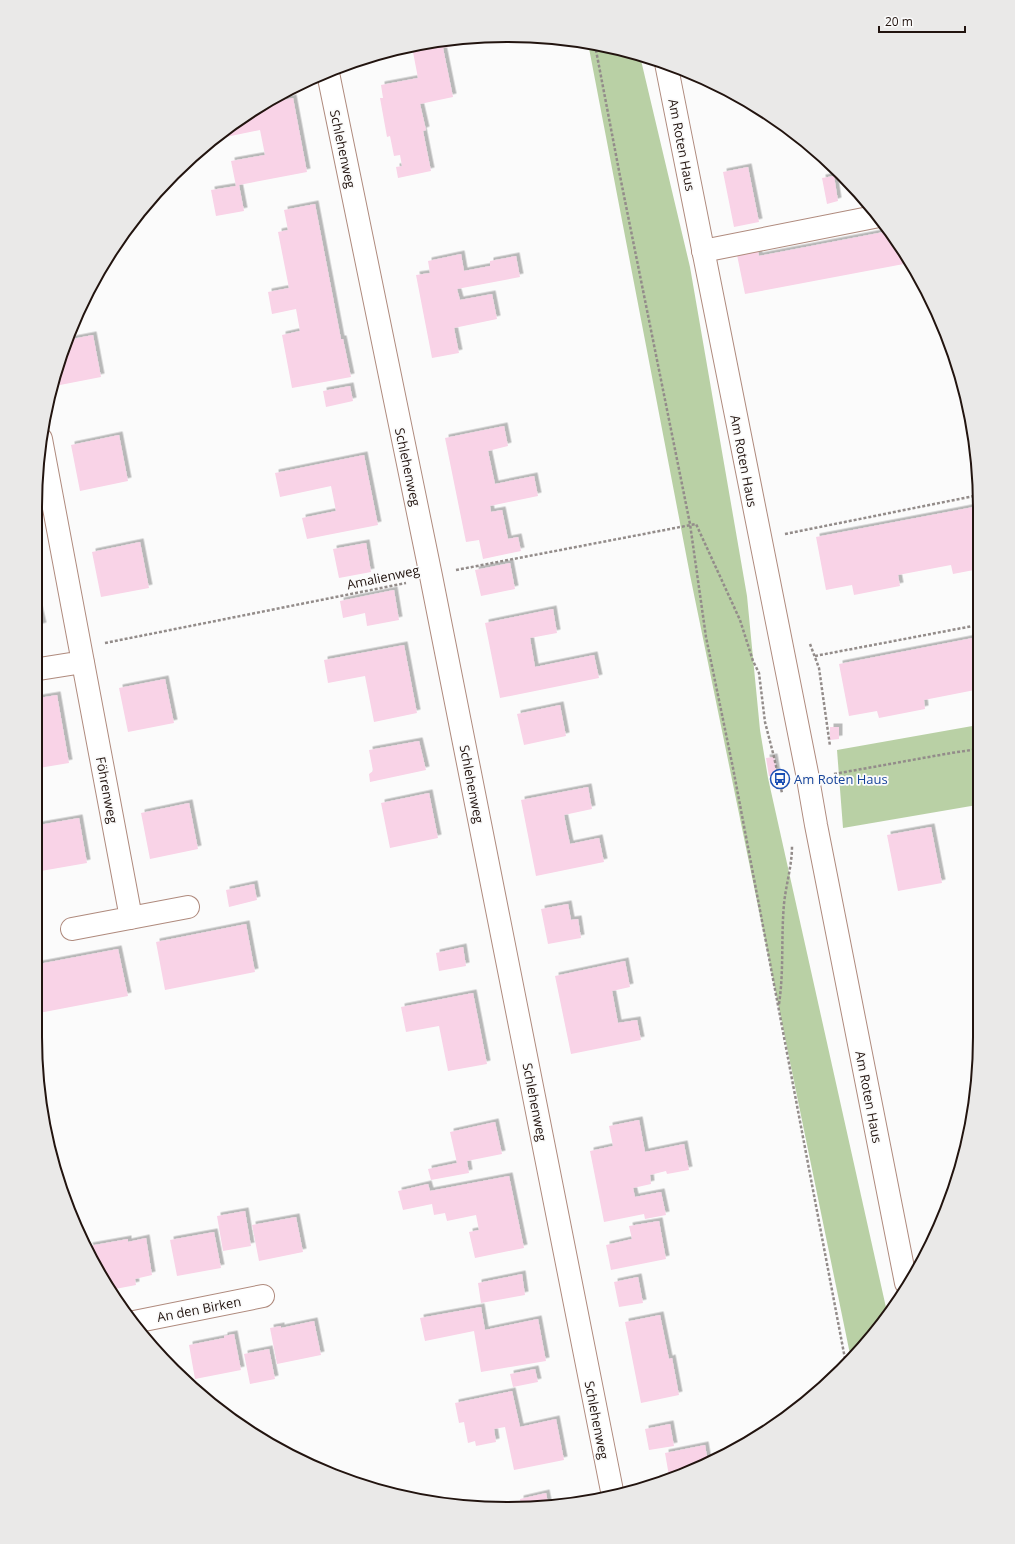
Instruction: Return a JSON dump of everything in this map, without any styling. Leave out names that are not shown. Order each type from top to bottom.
[{"type":"street","name":"Am Roten Haus","points":[[667,71],[702,251],[807,773],[817,833],[905,1279]]},
{"type":"street","name":"Schlehenweg","points":[[329,77],[431,576],[612,1490]]},
{"type":"street","points":[[702,251],[871,218]]},
{"type":"street","name":"Föhrenweg","points":[[45,459],[131,918]]},
{"type":"street","points":[[42,668],[82,655]]},
{"type":"street","points":[[72,929],[188,907]]},
{"type":"street","name":"An den Birken","points":[[139,1321],[263,1296]]},
{"type":"path","points":[[596,51],[690,524],[706,637],[779,1006],[845,1357]]},
{"type":"path","points":[[777,535],[973,496]]},
{"type":"path","points":[[690,524],[696,524],[721,577],[740,620],[753,661],[759,673],[765,722],[779,780]]},
{"type":"path","name":"Amalienweg","points":[[82,655],[413,582],[448,572],[690,524]]},
{"type":"path","points":[[815,656],[973,626]]},
{"type":"path","points":[[813,669],[819,668],[827,727]]},
{"type":"path","points":[[834,774],[973,750]]},
{"type":"path","points":[[779,1006],[783,962],[784,902],[790,873],[792,843]]},
{"type":"green space","points":[[589,50],[641,62],[690,267],[747,596],[760,730],[768,778],[886,1308],[849,1352],[690,575]]},
{"type":"green space","points":[[973,726],[973,806],[843,828],[837,750]]},
{"type":"building","points":[[457,45],[443,48],[453,97],[420,104],[426,130],[423,131],[431,171],[398,178],[396,167],[402,166],[400,155],[394,156],[390,136],[387,137],[380,98],[383,98],[381,85],[418,78],[413,52]]},
{"type":"building","points":[[293,98],[307,172],[239,185],[244,211],[216,216],[211,190],[236,186],[231,161],[265,155],[260,130],[226,137],[249,120],[282,100]]},
{"type":"building","points":[[748,167],[759,222],[734,227],[723,172]]},
{"type":"building","points":[[834,176],[838,201],[827,204],[822,178]]},
{"type":"building","points":[[315,204],[341,339],[343,339],[351,377],[292,388],[282,335],[300,331],[296,309],[272,314],[268,292],[289,288],[278,232],[288,230],[284,210]]},
{"type":"building","points":[[883,232],[904,264],[745,294],[737,255],[758,251],[759,256]]},
{"type":"building","points":[[461,254],[464,271],[490,266],[490,261],[516,256],[520,277],[457,289],[460,300],[492,294],[497,319],[454,328],[459,353],[432,358],[416,275],[430,273],[428,261]]},
{"type":"building","points":[[93,335],[101,377],[60,385],[59,382],[74,339]]},
{"type":"building","points":[[350,386],[353,401],[326,407],[323,391]]},
{"type":"building","points":[[504,426],[508,446],[488,451],[495,484],[534,476],[538,496],[490,506],[491,512],[502,510],[508,539],[518,537],[521,551],[483,559],[479,540],[466,542],[445,438]]},
{"type":"building","points":[[119,435],[128,481],[80,491],[71,445]]},
{"type":"building","points":[[364,455],[378,525],[307,539],[302,518],[336,511],[331,486],[280,497],[275,473]]},
{"type":"building","points":[[973,507],[973,570],[953,574],[951,565],[898,575],[900,586],[854,595],[852,585],[826,590],[816,537]]},
{"type":"building","points":[[140,542],[149,588],[101,597],[92,552]]},
{"type":"building","points":[[366,543],[371,572],[339,578],[333,549]]},
{"type":"building","points":[[510,563],[515,589],[481,596],[475,570]]},
{"type":"building","points":[[394,590],[399,620],[367,626],[365,613],[343,618],[340,601]]},
{"type":"building","points":[[553,609],[557,633],[530,638],[535,667],[594,655],[599,678],[500,698],[485,623]]},
{"type":"building","points":[[973,638],[973,690],[924,700],[925,709],[879,718],[877,711],[849,716],[839,664]]},
{"type":"building","points":[[404,645],[417,713],[374,722],[365,676],[328,683],[324,660]]},
{"type":"building","points":[[165,679],[174,723],[128,732],[119,688]]},
{"type":"building","points":[[57,695],[69,763],[42,768],[42,698]]},
{"type":"building","points":[[560,705],[566,736],[524,745],[517,714]]},
{"type":"building","points":[[830,727],[839,727],[839,739],[830,740]]},
{"type":"building","points":[[419,741],[426,770],[370,782],[369,774],[373,771],[369,750]]},
{"type":"building","points":[[774,757],[777,775],[769,776],[766,758]]},
{"type":"building","points":[[588,787],[592,809],[564,815],[567,830],[570,844],[599,838],[604,862],[536,876],[521,800]]},
{"type":"building","points":[[429,793],[438,838],[390,848],[381,803]]},
{"type":"building","points":[[189,803],[198,849],[150,859],[141,813]]},
{"type":"building","points":[[79,818],[87,863],[42,871],[42,824]]},
{"type":"building","points":[[931,827],[942,883],[898,891],[887,835]]},
{"type":"building","points":[[254,884],[257,900],[229,907],[226,890]]},
{"type":"building","points":[[568,904],[571,920],[578,919],[581,938],[548,944],[541,909]]},
{"type":"building","points":[[246,924],[255,972],[165,990],[156,942]]},
{"type":"building","points":[[463,947],[466,966],[439,971],[436,953]]},
{"type":"building","points":[[118,949],[128,996],[42,1012],[42,963]]},
{"type":"building","points":[[625,961],[630,987],[612,991],[618,1023],[637,1020],[641,1040],[571,1054],[555,976]]},
{"type":"building","points":[[473,993],[487,1064],[448,1071],[439,1026],[406,1032],[401,1007]]},
{"type":"building","points":[[639,1120],[645,1152],[684,1144],[689,1170],[667,1174],[666,1171],[650,1175],[651,1184],[633,1188],[635,1197],[661,1192],[666,1215],[645,1219],[644,1214],[604,1222],[590,1151],[613,1146],[609,1126]]},
{"type":"building","points":[[495,1122],[502,1154],[467,1161],[469,1173],[431,1180],[428,1169],[457,1163],[450,1132]]},
{"type":"building","points":[[509,1176],[524,1248],[475,1258],[469,1232],[479,1230],[476,1215],[447,1221],[445,1213],[434,1215],[432,1204],[403,1210],[398,1191],[428,1184],[430,1191]]},
{"type":"building","points":[[245,1211],[251,1246],[223,1251],[217,1216]]},
{"type":"building","points":[[296,1217],[303,1252],[259,1261],[252,1225]]},
{"type":"building","points":[[659,1221],[666,1259],[611,1270],[606,1245],[632,1239],[629,1226]]},
{"type":"building","points":[[214,1232],[221,1268],[177,1276],[170,1240]]},
{"type":"building","points":[[146,1238],[152,1275],[135,1279],[136,1285],[116,1289],[92,1245],[128,1239],[128,1242]]},
{"type":"building","points":[[522,1274],[525,1295],[481,1303],[478,1283]]},
{"type":"building","points":[[638,1277],[643,1303],[619,1307],[614,1282]]},
{"type":"building","points":[[481,1307],[485,1330],[538,1319],[546,1361],[481,1372],[474,1331],[425,1341],[420,1318]]},
{"type":"building","points":[[660,1315],[669,1359],[672,1358],[679,1395],[641,1403],[625,1322]]},
{"type":"building","points":[[314,1321],[321,1355],[277,1364],[270,1328],[281,1326],[281,1328]]},
{"type":"building","points":[[234,1334],[241,1370],[195,1379],[189,1345],[224,1338],[224,1336]]},
{"type":"building","points":[[269,1349],[275,1379],[250,1384],[244,1354]]},
{"type":"building","points":[[535,1369],[538,1382],[513,1387],[510,1374]]},
{"type":"building","points":[[512,1391],[520,1427],[556,1419],[564,1460],[514,1470],[505,1427],[494,1429],[496,1442],[476,1446],[475,1441],[468,1443],[464,1422],[459,1423],[455,1403]]},
{"type":"building","points":[[670,1424],[674,1446],[649,1450],[645,1429]]},
{"type":"building","points":[[705,1445],[707,1457],[686,1467],[668,1473],[665,1453]]},
{"type":"building","points":[[546,1493],[547,1500],[520,1502],[520,1499]]},
{"type":"place","name":"Am Roten Haus","points":[[780,779]]}]
